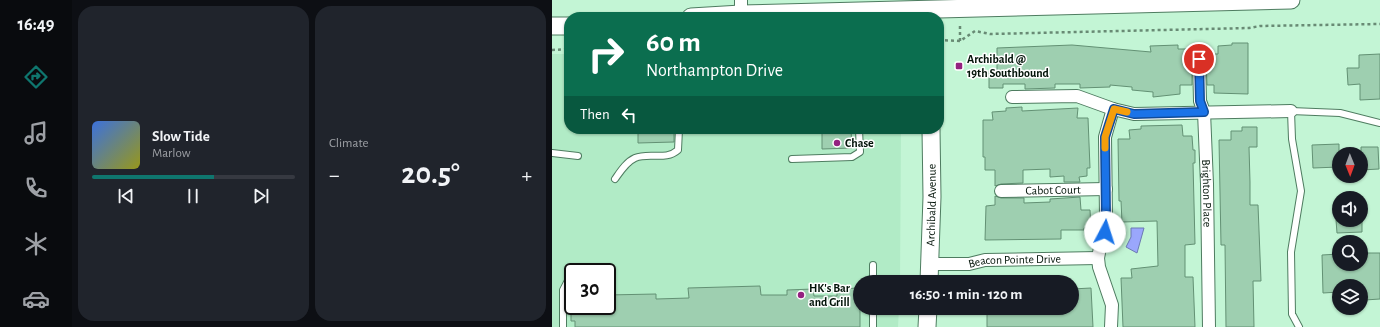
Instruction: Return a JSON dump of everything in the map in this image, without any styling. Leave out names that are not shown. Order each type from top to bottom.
[{"type":"main road","points":[[716,12],[741,7],[928,9],[1291,0]]},
{"type":"main road","points":[[552,26],[564,26]]},
{"type":"main road","name":"Archibald Avenue","points":[[929,275],[932,196],[931,134]]},
{"type":"main road","points":[[927,327],[928,315]]},
{"type":"street","name":"Brighton Place","points":[[1199,59],[1200,101],[1204,112],[1207,184],[1208,327]]},
{"type":"street","points":[[1012,97],[1076,96],[1134,114],[1291,111]]},
{"type":"street","points":[[1111,327],[1112,306],[1099,267],[1098,258],[1106,217],[1105,137],[1114,109]]},
{"type":"street","name":"Cabot Court","points":[[1001,191],[1106,189]]},
{"type":"street","name":"Beacon Pointe Drive","points":[[930,264],[969,264],[985,260],[1098,258]]},
{"type":"lane","points":[[1299,327],[1292,314],[1291,252],[1300,191],[1292,139],[1291,111],[1340,113],[1380,123]]},
{"type":"lane","points":[[615,179],[624,167],[636,158],[673,154],[678,150],[679,134]]},
{"type":"lane","points":[[792,159],[852,157],[860,152],[859,134]]},
{"type":"lane","points":[[552,154],[578,156]]},
{"type":"lane","points":[[873,265],[873,275]]},
{"type":"lane","points":[[563,327],[564,288]]},
{"type":"lane","points":[[873,315],[873,327]]},
{"type":"path","points":[[944,40],[960,41],[975,31],[990,34],[1380,24]]},
{"type":"path","points":[[552,50],[564,49]]},
{"type":"shaded area","points":[[552,54],[564,54],[564,134],[901,134],[900,275],[853,275],[853,315],[899,315],[898,327],[552,327]]},
{"type":"water","points":[[1131,228],[1144,228],[1137,253],[1126,247],[1131,237]]},
{"type":"building","points":[[1232,43],[1248,43],[1248,94],[1214,93],[1214,85],[1207,85],[1206,59],[1204,54],[1218,54],[1218,46],[1232,45]]},
{"type":"building","points":[[1072,45],[1151,52],[1150,46],[1178,45],[1178,49],[1189,49],[1189,54],[1193,54],[1192,85],[1180,85],[1180,94],[1153,97],[1153,92],[1132,90],[1132,87],[1110,85],[1110,87],[1080,88],[1080,84],[1055,84],[1055,88],[1025,89],[1025,84],[1003,84],[1003,88],[989,88],[989,71],[997,71],[997,48]]},
{"type":"building","points":[[1380,54],[1380,99],[1360,100],[1360,84],[1348,85],[1347,68],[1359,68],[1359,55]]},
{"type":"building","points":[[1022,107],[1022,111],[1078,108],[1077,118],[1088,118],[1090,168],[1087,168],[1087,176],[1079,177],[1080,182],[1064,182],[1064,176],[1050,177],[1050,169],[1023,170],[1023,183],[1001,184],[995,186],[995,170],[985,170],[985,157],[983,157],[983,120],[993,120],[992,112],[1006,111],[1006,108]]},
{"type":"building","points":[[1182,125],[1183,136],[1192,136],[1193,150],[1195,150],[1195,163],[1193,163],[1195,244],[1185,245],[1185,277],[1193,277],[1195,327],[1123,327],[1121,278],[1132,278],[1131,269],[1158,266],[1157,221],[1122,222],[1121,201],[1119,201],[1118,139],[1130,139],[1129,130],[1141,129],[1141,126]]},
{"type":"building","points":[[1242,127],[1257,127],[1257,147],[1249,147],[1250,205],[1258,205],[1261,281],[1253,281],[1254,327],[1226,327],[1225,245],[1221,245],[1219,140],[1231,140],[1231,131],[1242,131]]},
{"type":"building","points":[[638,134],[674,134],[674,142],[638,143]]},
{"type":"building","name":"Chase","points":[[822,134],[851,134],[852,148],[822,149]]},
{"type":"building","points":[[1339,144],[1339,147],[1332,147],[1332,167],[1313,168],[1312,145]]},
{"type":"building","points":[[1368,147],[1378,147],[1379,169],[1368,170]]},
{"type":"building","points":[[995,196],[1001,198],[1024,198],[1024,203],[1050,202],[1050,199],[1080,197],[1081,210],[1090,210],[1091,228],[1084,228],[1084,230],[1061,230],[1061,239],[985,240],[986,206],[995,205]]},
{"type":"building","points":[[1337,227],[1362,227],[1362,232],[1337,233]]},
{"type":"building","points":[[1368,253],[1380,253],[1380,299],[1368,300],[1368,279],[1332,279],[1332,292],[1323,293],[1322,255],[1332,254],[1332,271],[1368,271]]},
{"type":"building","points":[[760,286],[761,295],[787,295],[787,290],[813,289],[814,296],[837,296],[837,289],[853,288],[853,315],[860,315],[860,327],[575,327],[575,321],[571,321],[571,315],[616,315],[616,295],[656,294],[656,299],[689,298],[688,288]]},
{"type":"building","points":[[1091,288],[1093,327],[987,327],[987,315],[1079,315],[1079,289]]},
{"type":"slow traffic","points":[[1105,148],[1105,137],[1114,109],[1127,112]]},
{"type":"place","name":"Archibald @ 19th Southbound","points":[[959,66]]},
{"type":"place","name":"Chase","points":[[837,143]]},
{"type":"place","name":"HK's Bar and Grill","points":[[801,295]]},
{"type":"route","points":[[1105,232],[1105,137],[1114,109],[1134,114],[1204,112],[1200,101],[1199,59]]}]
